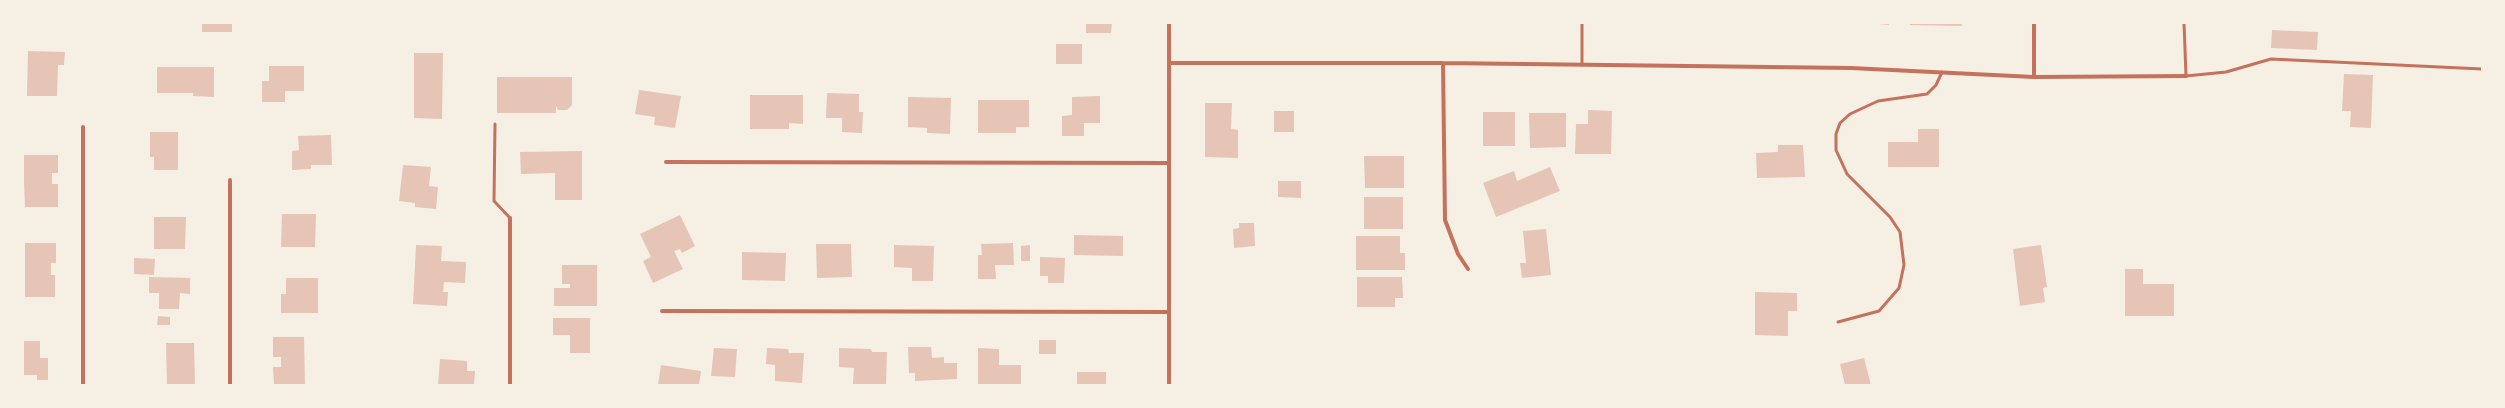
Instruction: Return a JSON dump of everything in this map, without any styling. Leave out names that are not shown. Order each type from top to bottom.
[{"type":"street","points":[[1169,23],[1169,385]]},
{"type":"street","points":[[2034,23],[2034,77]]},
{"type":"street","points":[[1169,63],[1443,63],[1851,68],[2034,77],[2186,76]]},
{"type":"street","points":[[1443,63],[1445,220],[1458,254],[1468,269]]},
{"type":"street","points":[[83,127],[83,385]]},
{"type":"street","points":[[666,162],[1168,163]]},
{"type":"street","points":[[230,180],[230,385]]},
{"type":"street","points":[[510,218],[510,385]]},
{"type":"street","points":[[662,311],[1169,312]]},
{"type":"lane","points":[[1582,23],[1582,65]]},
{"type":"lane","points":[[2184,23],[2186,76],[2226,72],[2271,58],[2482,68]]},
{"type":"lane","points":[[1838,322],[1879,311],[1899,288],[1904,264],[1900,232],[1890,217],[1847,174],[1838,156],[1836,150],[1836,134],[1840,123],[1850,114],[1878,101],[1927,94],[1936,85],[1942,72]]},
{"type":"lane","points":[[495,124],[494,201],[510,218]]},
{"type":"building","points":[[202,23],[232,23],[232,32],[202,32]]},
{"type":"building","points":[[1086,23],[1112,23],[1111,33],[1086,33]]},
{"type":"building","points":[[1889,23],[1889,25],[1878,24]]},
{"type":"building","points":[[1910,23],[1962,23],[1962,26],[1910,25]]},
{"type":"building","points":[[2272,30],[2318,32],[2317,50],[2271,48]]},
{"type":"building","points":[[1056,44],[1082,44],[1082,64],[1056,64]]},
{"type":"building","points":[[28,51],[65,52],[64,65],[58,65],[57,96],[27,96]]},
{"type":"building","points":[[414,53],[443,53],[442,119],[414,118]]},
{"type":"building","points":[[269,66],[304,66],[304,91],[285,91],[285,102],[262,102],[262,81],[269,81]]},
{"type":"building","points":[[157,67],[214,67],[214,97],[193,96],[193,93],[157,93]]},
{"type":"building","points":[[2344,74],[2373,75],[2371,128],[2350,127],[2351,111],[2342,111]]},
{"type":"building","points":[[497,77],[572,77],[572,105],[567,110],[558,110],[556,106],[556,113],[497,113]]},
{"type":"building","points":[[639,90],[681,96],[675,128],[654,125],[655,117],[635,114]]},
{"type":"building","points":[[827,93],[859,94],[859,112],[863,112],[862,133],[842,132],[842,118],[826,118]]},
{"type":"building","points":[[750,95],[803,95],[803,124],[789,123],[789,129],[750,129]]},
{"type":"building","points":[[1100,96],[1100,123],[1084,123],[1084,136],[1062,136],[1062,116],[1072,115],[1072,97]]},
{"type":"building","points":[[908,97],[951,98],[950,134],[927,133],[927,128],[908,127]]},
{"type":"building","points":[[978,100],[1029,100],[1029,127],[1016,127],[1016,133],[978,133]]},
{"type":"building","points":[[1205,103],[1232,103],[1231,129],[1238,130],[1238,158],[1205,157]]},
{"type":"building","points":[[1588,110],[1612,111],[1611,154],[1575,154],[1576,124],[1588,124]]},
{"type":"building","points":[[1274,111],[1294,111],[1294,132],[1274,132]]},
{"type":"building","points":[[1483,112],[1515,112],[1515,146],[1483,146]]},
{"type":"building","points":[[1529,113],[1566,113],[1566,147],[1530,148]]},
{"type":"building","points":[[1918,129],[1939,129],[1939,167],[1888,167],[1888,142],[1918,142]]},
{"type":"building","points":[[150,132],[178,132],[178,170],[154,170],[154,157],[150,157]]},
{"type":"building","points":[[331,135],[332,165],[311,165],[311,169],[292,170],[292,151],[299,150],[298,136]]},
{"type":"building","points":[[1778,145],[1803,145],[1805,177],[1757,178],[1756,153],[1778,152]]},
{"type":"building","points":[[582,151],[582,200],[555,200],[555,173],[521,174],[520,152]]},
{"type":"building","points":[[23,155],[58,155],[58,173],[52,173],[52,184],[58,184],[58,207],[25,207]]},
{"type":"building","points":[[1364,156],[1404,156],[1404,188],[1365,188]]},
{"type":"building","points":[[403,165],[431,167],[429,186],[438,187],[436,209],[415,207],[415,203],[399,201]]},
{"type":"building","points":[[1550,167],[1560,191],[1496,217],[1483,183],[1514,171],[1517,181]]},
{"type":"building","points":[[1278,181],[1301,181],[1301,198],[1278,197]]},
{"type":"building","points":[[1364,197],[1403,197],[1403,229],[1364,229]]},
{"type":"building","points":[[282,214],[316,214],[315,247],[281,247]]},
{"type":"building","points":[[680,215],[695,246],[682,253],[680,249],[674,251],[683,269],[653,283],[643,261],[651,257],[640,234]]},
{"type":"building","points":[[154,217],[186,217],[185,249],[154,249]]},
{"type":"building","points":[[1239,223],[1254,223],[1255,246],[1234,248],[1233,229],[1239,228]]},
{"type":"building","points":[[1546,229],[1551,275],[1522,278],[1520,263],[1526,263],[1523,231]]},
{"type":"building","points":[[1074,235],[1123,236],[1123,256],[1074,255]]},
{"type":"building","points":[[1356,236],[1400,236],[1400,253],[1405,253],[1405,270],[1356,270]]},
{"type":"building","points":[[25,243],[56,243],[56,263],[51,263],[51,275],[55,275],[55,297],[25,297]]},
{"type":"building","points":[[1013,243],[1014,265],[995,265],[996,279],[978,279],[978,255],[982,255],[981,244]]},
{"type":"building","points":[[816,244],[851,244],[852,277],[817,278]]},
{"type":"building","points":[[416,245],[442,246],[441,261],[466,262],[465,283],[444,282],[443,292],[448,292],[447,306],[413,304]]},
{"type":"building","points":[[894,245],[934,246],[933,281],[912,281],[912,268],[894,267]]},
{"type":"building","points":[[1030,245],[1030,261],[1021,261],[1021,246]]},
{"type":"building","points":[[2041,245],[2047,287],[2043,288],[2045,302],[2020,306],[2013,249]]},
{"type":"building","points":[[742,252],[786,253],[785,281],[742,280]]},
{"type":"building","points":[[1040,257],[1065,258],[1064,283],[1048,283],[1048,276],[1040,276]]},
{"type":"building","points":[[134,258],[155,259],[154,275],[134,274]]},
{"type":"building","points":[[562,265],[597,265],[597,306],[554,306],[554,288],[570,288],[570,284],[562,284]]},
{"type":"building","points":[[2125,269],[2143,269],[2143,284],[2174,284],[2174,316],[2125,316]]},
{"type":"building","points":[[149,277],[190,278],[190,294],[180,293],[179,309],[159,309],[159,293],[149,293]]},
{"type":"building","points":[[1357,277],[1402,277],[1403,298],[1395,298],[1395,307],[1357,307]]},
{"type":"building","points":[[286,278],[318,278],[318,313],[281,313],[281,294],[286,294]]},
{"type":"building","points":[[1755,292],[1797,293],[1797,311],[1788,311],[1788,336],[1755,335]]},
{"type":"building","points":[[158,316],[170,317],[170,325],[157,325]]},
{"type":"building","points":[[553,318],[590,318],[590,353],[570,353],[570,335],[553,335]]},
{"type":"building","points":[[273,337],[304,337],[305,385],[274,385],[273,367],[281,367],[281,357],[273,357]]},
{"type":"building","points":[[1039,340],[1056,340],[1056,354],[1039,354]]},
{"type":"building","points":[[23,341],[40,341],[40,358],[48,358],[48,380],[37,380],[37,375],[23,375]]},
{"type":"building","points":[[166,343],[194,343],[195,385],[167,385]]},
{"type":"building","points":[[908,347],[931,347],[932,358],[944,357],[944,363],[957,363],[957,379],[915,381],[915,373],[909,373]]},
{"type":"building","points":[[714,348],[737,349],[735,377],[711,376]]},
{"type":"building","points":[[767,348],[788,349],[789,353],[804,353],[802,383],[775,381],[775,365],[766,364]]},
{"type":"building","points":[[839,348],[871,349],[872,352],[887,352],[886,385],[853,384],[854,368],[839,367]]},
{"type":"building","points":[[978,348],[999,349],[999,365],[1021,365],[1021,385],[978,385]]},
{"type":"building","points":[[1864,358],[1871,385],[1845,385],[1840,364]]},
{"type":"building","points":[[440,359],[467,361],[467,371],[475,371],[474,385],[438,385]]},
{"type":"building","points":[[661,365],[701,371],[699,385],[658,385]]},
{"type":"building","points":[[1077,372],[1106,372],[1106,385],[1077,385]]}]
